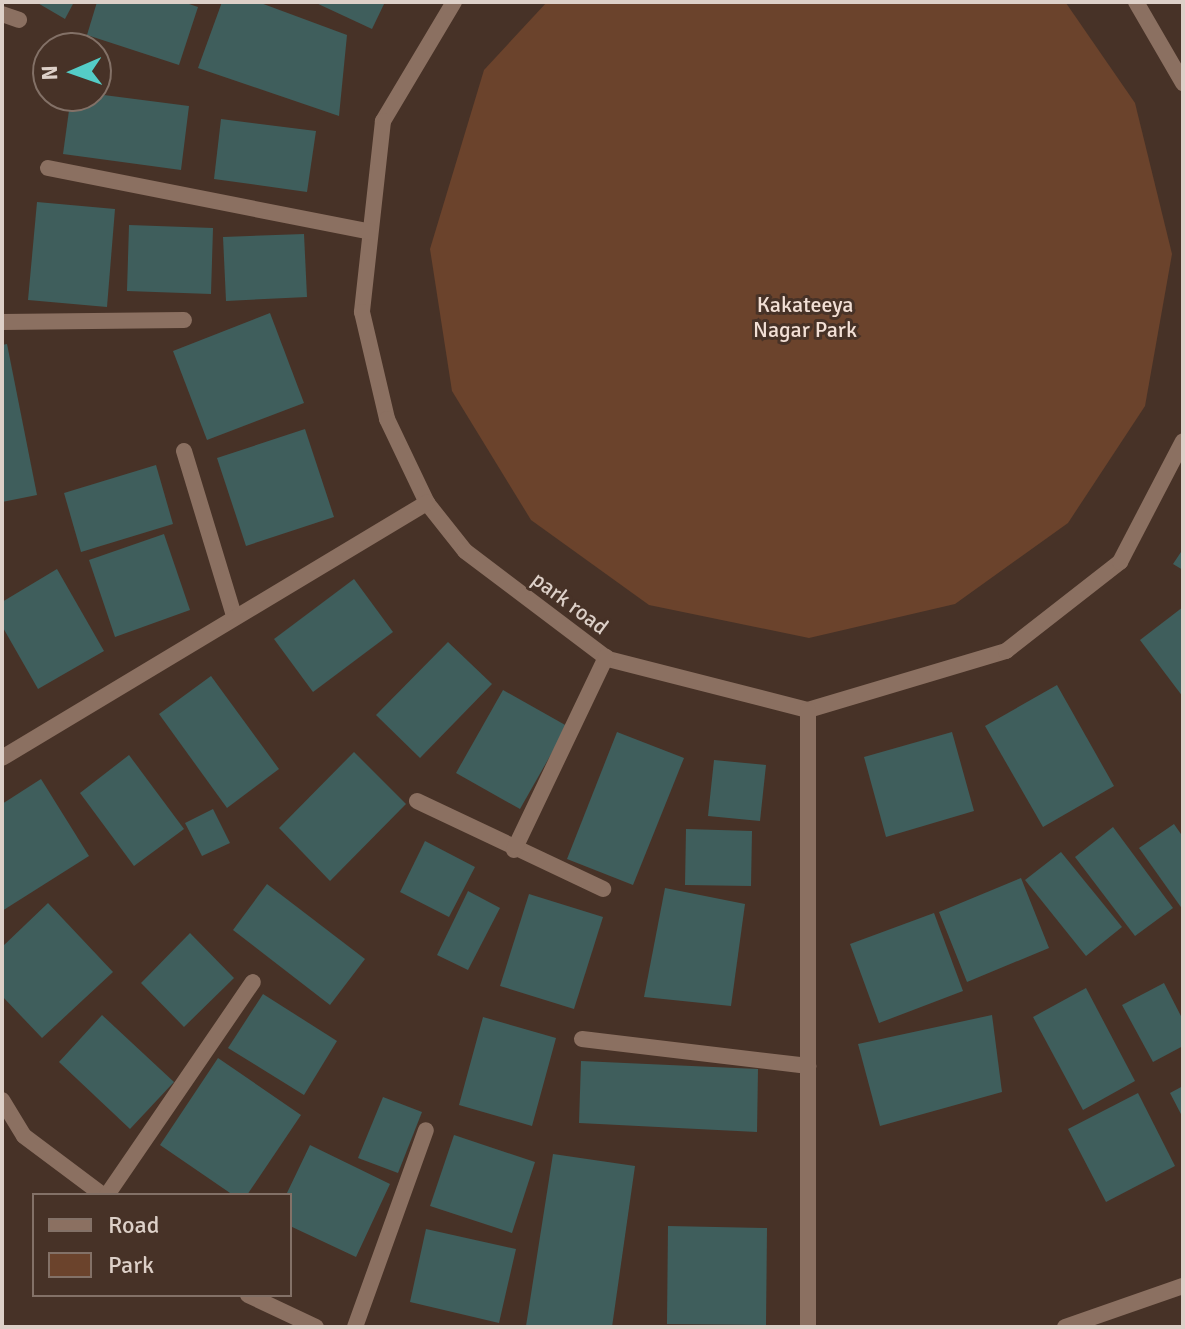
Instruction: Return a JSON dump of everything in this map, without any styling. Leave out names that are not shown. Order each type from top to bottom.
[{"type":"street","name":"park road","points":[[454,2],[383,121],[362,312],[387,419],[427,503],[465,551],[606,657],[808,710]]},
{"type":"street","points":[[1136,2],[1183,83]]},
{"type":"street","points":[[2,14],[19,20]]},
{"type":"street","points":[[48,168],[370,232]]},
{"type":"street","points":[[2,322],[184,320]]},
{"type":"street","points":[[808,1327],[808,710],[1006,651],[1120,562],[1183,441]]},
{"type":"street","points":[[184,451],[234,616]]},
{"type":"street","points":[[2,758],[234,616],[427,503]]},
{"type":"street","points":[[514,850],[606,657]]},
{"type":"street","points":[[417,801],[514,850],[603,889]]},
{"type":"street","points":[[106,1193],[253,982]]},
{"type":"street","points":[[582,1039],[808,1066]]},
{"type":"street","points":[[2,1100],[24,1136]]},
{"type":"street","points":[[2,1122],[102,1193]]},
{"type":"street","points":[[355,1327],[426,1130]]},
{"type":"street","points":[[1065,1327],[1183,1286]]},
{"type":"street","points":[[252,1297],[316,1327]]},
{"type":"green space","name":"Kakateeya Nagar Park","points":[[547,2],[1066,3],[1135,103],[1172,254],[1145,406],[1068,523],[955,604],[809,638],[649,605],[531,520],[452,391],[430,249],[484,70]]},
{"type":"building","points":[[36,2],[74,2],[65,19]]},
{"type":"building","points":[[97,2],[183,2],[198,7],[179,65],[112,43],[112,32],[88,32]]},
{"type":"building","points":[[222,2],[258,2],[347,35],[339,116],[198,68]]},
{"type":"building","points":[[314,2],[385,2],[372,29]]},
{"type":"building","points":[[112,96],[189,106],[181,170],[63,154],[69,112],[112,112]]},
{"type":"building","points":[[221,119],[316,131],[307,192],[214,179]]},
{"type":"building","points":[[37,202],[115,209],[107,307],[28,300]]},
{"type":"building","points":[[129,225],[213,228],[211,294],[127,291]]},
{"type":"building","points":[[304,234],[307,297],[226,301],[223,237]]},
{"type":"building","points":[[270,313],[304,403],[207,440],[173,351]]},
{"type":"building","points":[[7,344],[37,495],[2,502],[2,345]]},
{"type":"building","points":[[305,429],[334,517],[246,546],[217,458]]},
{"type":"building","points":[[156,465],[173,524],[81,552],[64,493]]},
{"type":"building","points":[[164,534],[190,610],[115,637],[89,560]]},
{"type":"building","points":[[1183,549],[1183,570],[1173,564]]},
{"type":"building","points":[[57,569],[104,651],[38,689],[2,626],[2,602]]},
{"type":"building","points":[[354,579],[393,632],[313,692],[274,639]]},
{"type":"building","points":[[1183,607],[1183,697],[1140,640]]},
{"type":"building","points":[[448,642],[492,684],[420,758],[376,715]]},
{"type":"building","points":[[211,676],[279,769],[227,808],[159,714]]},
{"type":"building","points":[[1057,685],[1114,786],[1043,827],[985,726]]},
{"type":"building","points":[[503,690],[567,726],[520,809],[456,773]]},
{"type":"building","points":[[617,732],[684,758],[633,885],[567,859]]},
{"type":"building","points":[[952,732],[974,811],[886,837],[864,757]]},
{"type":"building","points":[[354,752],[406,804],[330,881],[279,828]]},
{"type":"building","points":[[129,755],[184,829],[134,866],[80,793]]},
{"type":"building","points":[[714,760],[766,765],[760,821],[708,816]]},
{"type":"building","points":[[41,779],[89,856],[2,911],[2,804]]},
{"type":"building","points":[[213,809],[230,843],[202,856],[185,823]]},
{"type":"building","points":[[1174,824],[1183,837],[1183,910],[1139,848]]},
{"type":"building","points":[[1113,827],[1173,908],[1135,936],[1075,857]]},
{"type":"building","points":[[686,829],[752,831],[751,886],[685,885]]},
{"type":"building","points":[[425,841],[475,867],[449,917],[400,892]]},
{"type":"building","points":[[1061,852],[1122,927],[1086,956],[1025,880]]},
{"type":"building","points":[[1021,878],[1049,948],[967,982],[939,912]]},
{"type":"building","points":[[267,884],[365,959],[330,1005],[233,930]]},
{"type":"building","points":[[665,888],[745,904],[731,1006],[644,997]]},
{"type":"building","points":[[468,891],[500,908],[468,970],[437,955]]},
{"type":"building","points":[[529,894],[603,917],[574,1009],[500,986]]},
{"type":"building","points":[[48,903],[113,972],[42,1038],[2,996],[2,947]]},
{"type":"building","points":[[934,913],[963,991],[879,1023],[850,944]]},
{"type":"building","points":[[190,933],[234,978],[184,1027],[141,983]]},
{"type":"building","points":[[1164,983],[1183,1020],[1183,1046],[1153,1062],[1122,1005]]},
{"type":"building","points":[[1086,988],[1135,1081],[1083,1110],[1033,1017]]},
{"type":"building","points":[[263,994],[337,1041],[304,1095],[228,1048]]},
{"type":"building","points":[[102,1015],[174,1082],[130,1129],[59,1062]]},
{"type":"building","points":[[992,1015],[1002,1092],[880,1126],[858,1044]]},
{"type":"building","points":[[483,1017],[556,1038],[532,1126],[459,1105]]},
{"type":"building","points":[[218,1058],[301,1115],[248,1193],[230,1193],[160,1145]]},
{"type":"building","points":[[581,1061],[758,1069],[757,1132],[579,1123]]},
{"type":"building","points":[[1183,1086],[1183,1118],[1170,1093]]},
{"type":"building","points":[[1138,1093],[1175,1166],[1106,1202],[1068,1129]]},
{"type":"building","points":[[383,1097],[422,1112],[398,1173],[358,1158]]},
{"type":"building","points":[[454,1135],[535,1162],[512,1233],[430,1206]]},
{"type":"building","points":[[310,1145],[390,1184],[356,1257],[292,1227],[292,1193],[287,1193]]},
{"type":"building","points":[[553,1154],[635,1166],[612,1327],[526,1326]]},
{"type":"building","points":[[668,1226],[767,1228],[766,1325],[667,1324]]},
{"type":"building","points":[[426,1229],[516,1249],[499,1323],[410,1302]]}]
